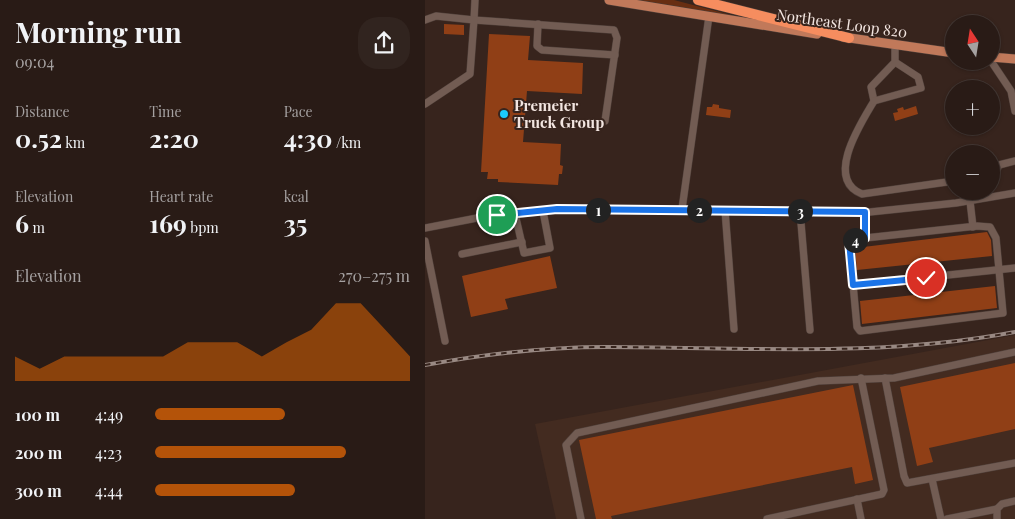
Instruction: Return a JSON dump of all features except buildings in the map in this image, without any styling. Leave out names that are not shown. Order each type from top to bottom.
[{"type":"highway","points":[[698,0],[849,38]]},
{"type":"main road","name":"Northeast Loop 820","points":[[609,0],[945,52]]},
{"type":"main road","points":[[1000,58],[1015,59]]},
{"type":"street","points":[[425,104],[471,74],[475,0]]},
{"type":"street","points":[[425,20],[435,16],[614,30],[617,38],[605,121]]},
{"type":"street","points":[[683,209],[709,16]]},
{"type":"street","points":[[539,24],[537,46],[542,50],[615,55]]},
{"type":"street","points":[[895,45],[895,62],[871,87],[874,101],[853,139],[848,154],[846,179],[854,191],[862,194],[945,182]]},
{"type":"street","points":[[874,101],[921,88],[918,77],[895,62]]},
{"type":"street","points":[[997,70],[1011,91],[1015,112]]},
{"type":"street","points":[[1011,91],[1015,83]]},
{"type":"street","points":[[1000,165],[1015,161]]},
{"type":"street","points":[[425,228],[543,211],[683,209],[865,212],[970,201],[1015,194]]},
{"type":"street","points":[[970,201],[973,227]]},
{"type":"street","points":[[725,210],[733,329]]},
{"type":"street","points":[[515,214],[524,253],[550,248],[543,211]]},
{"type":"street","points":[[800,211],[810,330]]},
{"type":"street","points":[[865,212],[865,238]]},
{"type":"street","points":[[983,226],[993,231],[1003,313],[860,331],[857,327],[849,241],[865,238],[983,226]]},
{"type":"street","points":[[425,241],[445,341]]},
{"type":"street","points":[[463,254],[522,242]]},
{"type":"street","points":[[853,285],[1015,268]]},
{"type":"street","points":[[581,519],[566,445],[577,433],[818,381],[885,378],[1015,352]]},
{"type":"street","points":[[767,519],[882,494],[884,490],[861,378]]},
{"type":"street","points":[[885,378],[904,476],[907,483],[911,484],[1015,463]]},
{"type":"street","points":[[932,479],[941,519]]},
{"type":"street","points":[[857,500],[861,519]]},
{"type":"street","points":[[947,519],[997,509],[1002,504],[1015,501]]},
{"type":"street","points":[[997,509],[997,519]]},
{"type":"shaded area","points":[[639,0],[674,0],[735,16]]},
{"type":"shaded area","points":[[1015,335],[1015,519],[556,519],[535,424]]},
{"type":"railway","points":[[425,365],[493,354],[560,348],[862,348],[964,340],[1015,332]]},
{"type":"place","name":"Premeier Truck Group","points":[[504,114]]},
{"type":"route","points":[[497,215],[557,209],[865,212],[865,238],[849,241],[853,285],[926,278]]}]
